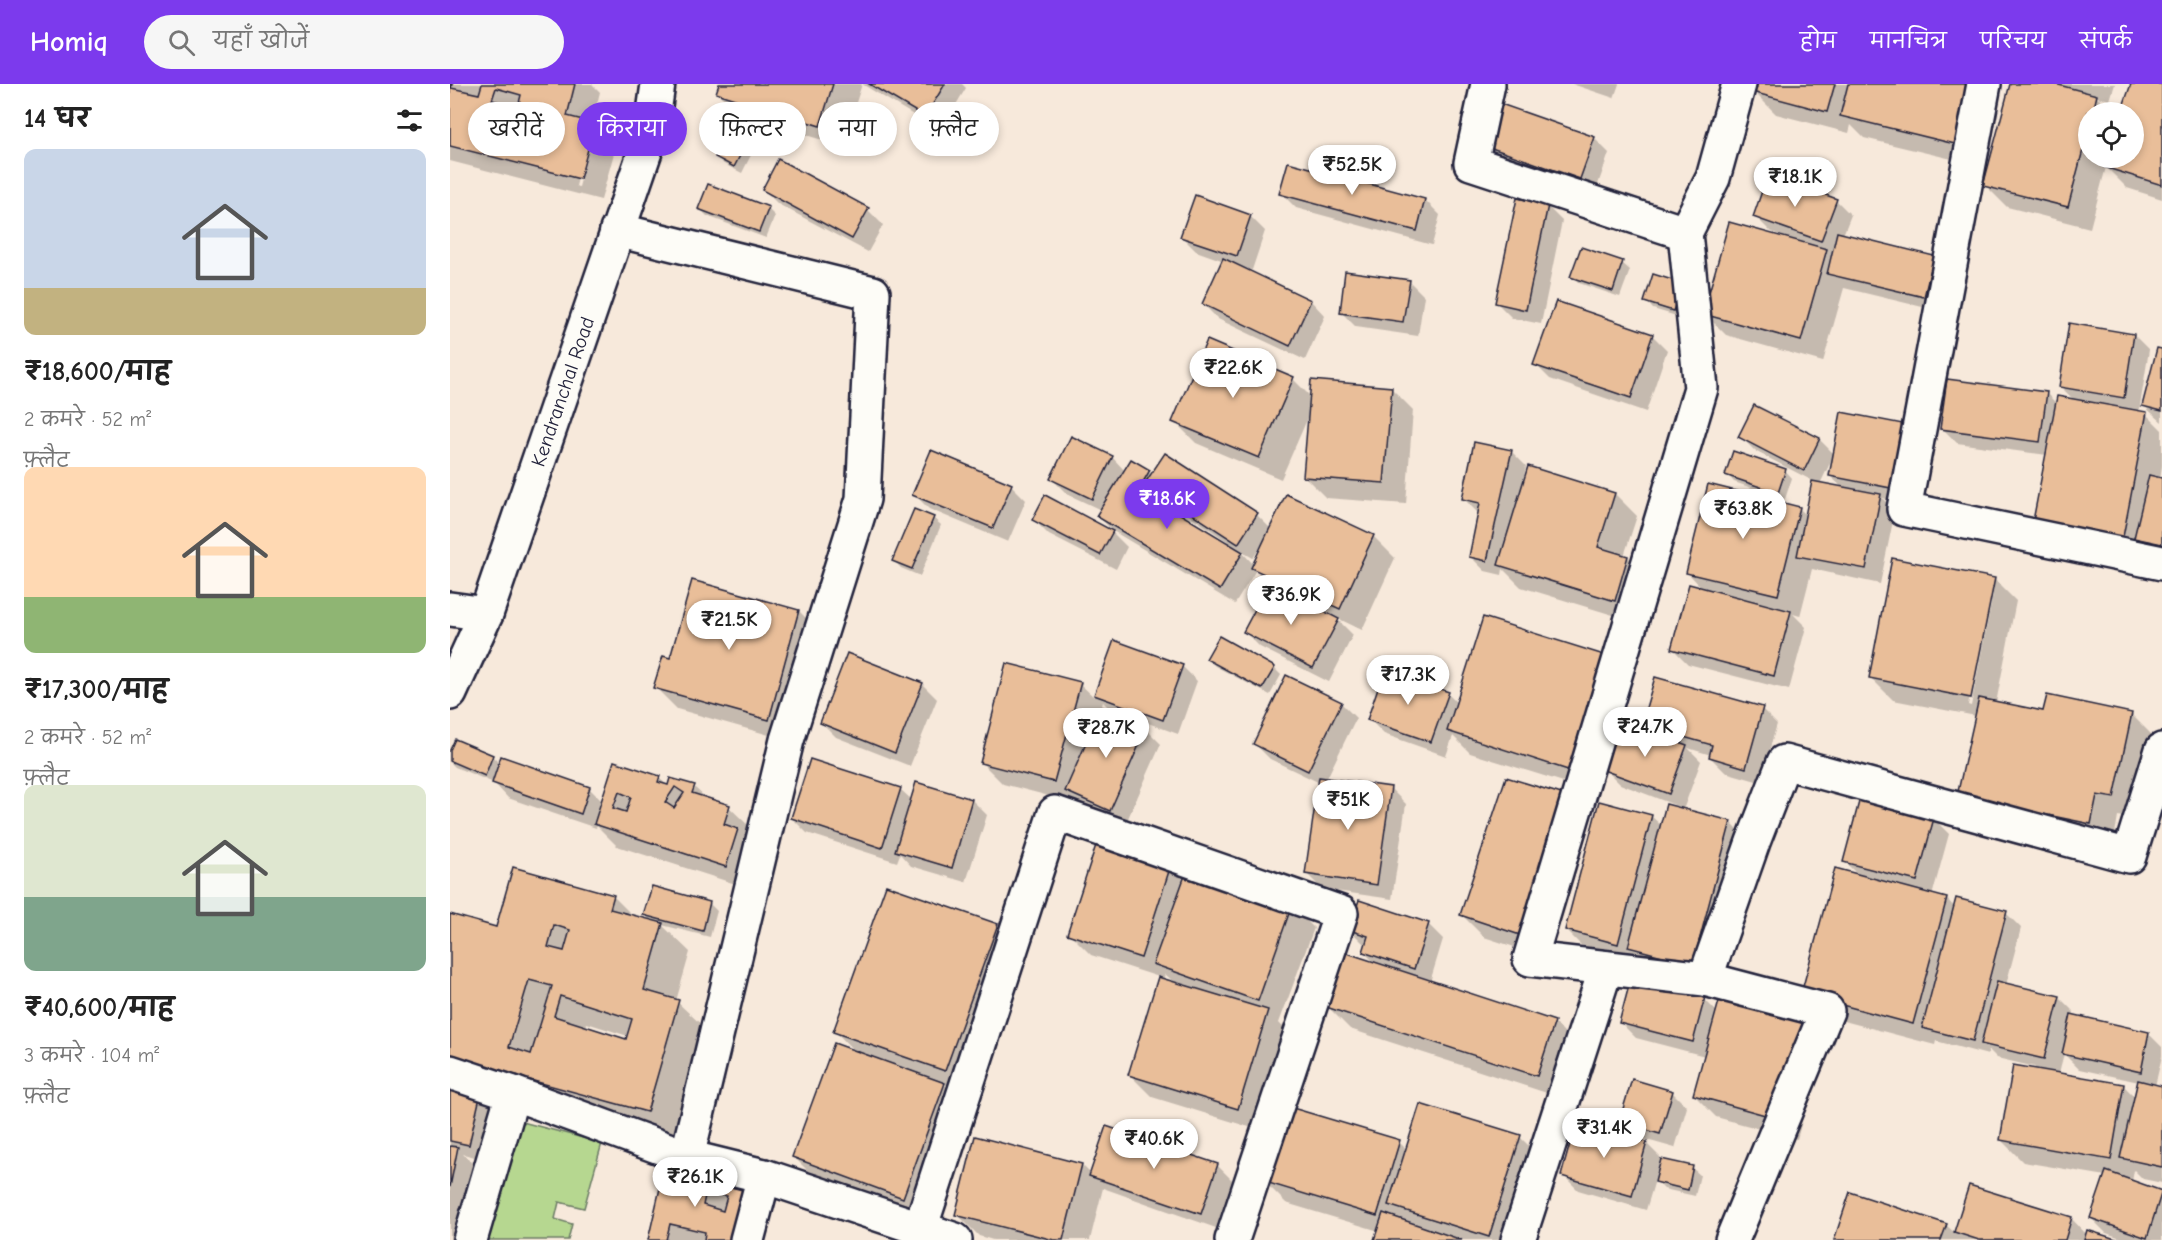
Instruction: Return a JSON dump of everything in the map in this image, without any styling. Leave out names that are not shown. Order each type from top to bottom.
[{"type":"street","name":"Kendranchal Road","points":[[450,693],[486,614],[651,134],[658,84]]},
{"type":"street","points":[[1488,84],[1471,163],[1685,233]]},
{"type":"street","points":[[1732,1240],[1827,1011],[1705,979],[1530,959],[1701,388],[1685,233],[1713,178],[1739,84]]},
{"type":"street","points":[[1984,84],[1904,509],[2162,563]]},
{"type":"street","points":[[618,230],[873,293],[863,499],[787,740],[687,1157]]},
{"type":"street","points":[[450,609],[486,614]]},
{"type":"street","points":[[1705,979],[1784,762],[2129,856],[2162,750]]},
{"type":"street","points":[[921,1229],[1055,813],[1341,914],[1232,1240]]},
{"type":"street","points":[[1518,1240],[1606,968]]},
{"type":"street","points":[[450,1072],[687,1157],[764,1176],[955,1240]]},
{"type":"street","points":[[470,1240],[513,1093]]},
{"type":"street","points":[[747,1240],[764,1176]]},
{"type":"green space","points":[[511,1119],[602,1143],[584,1208],[559,1202],[555,1219],[572,1224],[568,1240],[478,1240]]},
{"type":"building","points":[[450,84],[452,84],[451,88],[479,94],[482,84],[575,84],[567,116],[577,118],[577,156],[586,156],[580,179],[489,156],[565,156],[565,102],[519,102],[521,95],[496,88],[492,100],[499,102],[468,102],[468,151],[450,146]]},
{"type":"building","points":[[719,84],[833,84],[827,102],[818,102],[818,125],[806,122],[806,102],[744,102],[716,93]]},
{"type":"building","points":[[869,84],[945,84],[934,102],[909,102],[909,108]]},
{"type":"building","points":[[1754,84],[1835,84],[1827,112],[1752,92]]},
{"type":"building","points":[[1848,84],[1970,84],[1955,144],[1840,116]]},
{"type":"building","points":[[2010,84],[2055,84],[2097,95],[2095,102],[2078,102],[2078,168],[2068,207],[1983,186]]},
{"type":"building","points":[[2131,84],[2162,84],[2162,185],[2107,168],[2144,168],[2144,102],[2125,102]]},
{"type":"building","points":[[1498,103],[1595,137],[1580,179],[1483,145]]},
{"type":"building","points":[[716,156],[740,156],[734,167]]},
{"type":"building","points":[[778,159],[869,208],[852,239],[762,190]]},
{"type":"building","points":[[1288,162],[1425,199],[1417,231],[1279,194]]},
{"type":"building","points":[[1768,174],[1837,199],[1821,241],[1753,217]]},
{"type":"building","points":[[708,184],[769,207],[759,232],[698,209]]},
{"type":"building","points":[[1195,195],[1251,215],[1237,256],[1180,237]]},
{"type":"building","points":[[1517,198],[1548,205],[1526,310],[1495,303]]},
{"type":"building","points":[[1729,222],[1827,249],[1801,341],[1703,314]]},
{"type":"building","points":[[1837,232],[1934,256],[1924,297],[1827,274]]},
{"type":"building","points":[[1581,247],[1623,261],[1613,291],[1570,277]]},
{"type":"building","points":[[1223,258],[1311,300],[1290,346],[1202,304]]},
{"type":"building","points":[[1345,271],[1410,280],[1403,322],[1340,313]]},
{"type":"building","points":[[1653,274],[1682,283],[1673,311],[1644,302]]},
{"type":"building","points":[[1556,301],[1653,334],[1631,398],[1533,365]]},
{"type":"building","points":[[2069,323],[2134,334],[2124,398],[2059,387]]},
{"type":"building","points":[[1207,340],[1294,377],[1259,458],[1172,422]]},
{"type":"building","points":[[2157,348],[2162,349],[2162,411],[2142,406]]},
{"type":"building","points":[[1947,379],[2047,392],[2040,442],[1940,429]]},
{"type":"building","points":[[1311,380],[1392,387],[1384,483],[1303,477]]},
{"type":"building","points":[[2057,396],[2147,412],[2123,537],[2033,521]]},
{"type":"building","points":[[1754,405],[1820,438],[1804,471],[1738,437]]},
{"type":"building","points":[[1841,412],[1903,424],[1891,488],[1829,476]]},
{"type":"building","points":[[1071,436],[1113,456],[1092,499],[1050,479]]},
{"type":"building","points":[[1474,442],[1512,450],[1487,561],[1469,557],[1480,503],[1462,499]]},
{"type":"building","points":[[931,450],[1012,484],[993,528],[912,495]]},
{"type":"building","points":[[1733,451],[1786,469],[1778,493],[1725,475]]},
{"type":"building","points":[[1165,453],[1258,513],[1238,544],[1145,483]]},
{"type":"building","points":[[1131,459],[1150,470],[1139,489],[1243,552],[1220,590],[1096,516]]},
{"type":"building","points":[[1528,466],[1615,493],[1598,547],[1628,556],[1615,601],[1498,565]]},
{"type":"building","points":[[2149,475],[2162,478],[2162,544],[2134,538]]},
{"type":"building","points":[[1812,481],[1881,494],[1866,569],[1797,556]]},
{"type":"building","points":[[1708,484],[1800,507],[1778,595],[1686,573]]},
{"type":"building","points":[[1286,494],[1374,535],[1340,609],[1251,568]]},
{"type":"building","points":[[1045,495],[1113,531],[1100,555],[1032,520]]},
{"type":"building","points":[[914,509],[934,517],[912,569],[892,561]]},
{"type":"building","points":[[1892,558],[1995,578],[1971,698],[1869,678]]},
{"type":"building","points":[[692,580],[799,610],[769,720],[653,688],[663,656],[670,658]]},
{"type":"building","points":[[1269,583],[1339,619],[1313,668],[1243,632]]},
{"type":"building","points":[[1689,584],[1791,611],[1774,676],[1671,649]]},
{"type":"building","points":[[1483,617],[1604,655],[1568,770],[1447,731]]},
{"type":"building","points":[[1219,636],[1275,667],[1262,689],[1206,659]]},
{"type":"building","points":[[1114,640],[1183,665],[1163,720],[1094,695]]},
{"type":"building","points":[[847,653],[923,683],[895,753],[820,723]]},
{"type":"building","points":[[1006,663],[1081,682],[1054,782],[980,763]]},
{"type":"building","points":[[1384,670],[1449,692],[1431,742],[1367,720]]},
{"type":"building","points":[[1286,675],[1342,702],[1308,771],[1253,744]]},
{"type":"building","points":[[1655,677],[1763,707],[1746,768],[1709,757],[1712,745],[1641,725]]},
{"type":"building","points":[[2047,695],[2132,713],[2114,798],[2097,795],[2091,824],[1957,796],[1979,698],[2043,711]]},
{"type":"building","points":[[1102,707],[1147,727],[1110,811],[1065,791]]},
{"type":"building","points":[[1621,721],[1687,745],[1669,794],[1603,770]]},
{"type":"building","points":[[455,739],[493,755],[485,776],[450,761],[450,750]]},
{"type":"building","points":[[501,756],[590,787],[581,814],[492,783]]},
{"type":"building","points":[[810,759],[901,788],[882,848],[791,818]]},
{"type":"building","points":[[614,761],[660,776],[658,782],[668,785],[670,778],[695,785],[692,793],[730,805],[724,824],[738,829],[726,867],[594,824]],"holes":[[[675,787],[684,793],[674,808],[665,802]],[[619,792],[631,797],[626,812],[613,808]]]},
{"type":"building","points":[[1319,777],[1391,787],[1377,885],[1305,874]]},
{"type":"building","points":[[1506,777],[1568,796],[1523,936],[1460,915]]},
{"type":"building","points":[[916,782],[972,799],[952,868],[895,851]]},
{"type":"building","points":[[1860,798],[1934,818],[1917,881],[1843,862]]},
{"type":"building","points":[[1599,801],[1652,815],[1618,944],[1565,930]]},
{"type":"building","points":[[1666,804],[1731,821],[1693,964],[1628,947]]},
{"type":"building","points":[[1097,842],[1171,865],[1141,958],[1067,934]]},
{"type":"building","points":[[513,867],[614,895],[610,909],[663,923],[644,990],[679,1000],[647,1112],[450,1058],[450,914],[496,927]],"holes":[[[554,925],[570,930],[564,951],[548,947]],[[529,980],[552,986],[531,1054],[509,1047]],[[560,996],[632,1019],[626,1039],[554,1016]]]},
{"type":"building","points":[[1188,867],[1292,905],[1258,1001],[1153,964]]},
{"type":"building","points":[[1835,868],[1947,898],[1913,1024],[1801,994]]},
{"type":"building","points":[[886,885],[998,924],[945,1071],[833,1032]]},
{"type":"building","points":[[652,886],[710,902],[703,931],[643,915]]},
{"type":"building","points":[[1956,898],[2007,911],[1973,1041],[1922,1028]]},
{"type":"building","points":[[1359,900],[1429,923],[1414,969],[1363,952],[1368,936],[1349,930]]},
{"type":"building","points":[[1344,952],[1555,1021],[1537,1076],[1326,1007]]},
{"type":"building","points":[[1158,977],[1268,1010],[1238,1109],[1128,1075]]},
{"type":"building","points":[[1631,978],[1705,997],[1693,1042],[1619,1023]]},
{"type":"building","points":[[1997,981],[2060,996],[2044,1059],[1981,1044]]},
{"type":"building","points":[[1721,994],[1804,1017],[1776,1118],[1693,1095]]},
{"type":"building","points":[[2071,1014],[2149,1032],[2141,1072],[2062,1054]]},
{"type":"building","points":[[834,1043],[945,1083],[903,1198],[792,1157]]},
{"type":"building","points":[[2013,1065],[2124,1084],[2111,1160],[2000,1140]]},
{"type":"building","points":[[1632,1079],[1673,1091],[1660,1134],[1619,1122]]},
{"type":"building","points":[[2138,1080],[2162,1086],[2162,1167],[2120,1158]]},
{"type":"building","points":[[450,1081],[482,1088],[469,1145],[450,1141]]},
{"type":"building","points":[[1420,1104],[1521,1135],[1489,1237],[1388,1205]]},
{"type":"building","points":[[1286,1106],[1400,1140],[1377,1216],[1262,1181]]},
{"type":"building","points":[[1576,1122],[1647,1142],[1632,1196],[1561,1176]]},
{"type":"building","points":[[1106,1126],[1218,1164],[1201,1214],[1089,1176]]},
{"type":"building","points":[[975,1136],[1082,1164],[1063,1240],[1054,1240],[955,1215]]},
{"type":"building","points":[[450,1146],[458,1147],[450,1187]]},
{"type":"building","points":[[1661,1159],[1693,1166],[1688,1190],[1655,1182]]},
{"type":"building","points":[[664,1171],[743,1190],[731,1240],[704,1240],[705,1232],[670,1224],[666,1240],[648,1240]],"holes":[[[706,1191],[727,1196],[723,1211],[703,1205]]]},
{"type":"building","points":[[2106,1171],[2162,1191],[2147,1238],[2090,1218]]},
{"type":"building","points":[[1969,1185],[2072,1217],[2065,1240],[1979,1240],[1954,1232]]},
{"type":"building","points":[[1850,1192],[1947,1224],[1941,1240],[1834,1240]]},
{"type":"building","points":[[1383,1213],[1462,1240],[1374,1240]]},
{"type":"building","points":[[2087,1230],[2119,1240],[2084,1240]]}]
